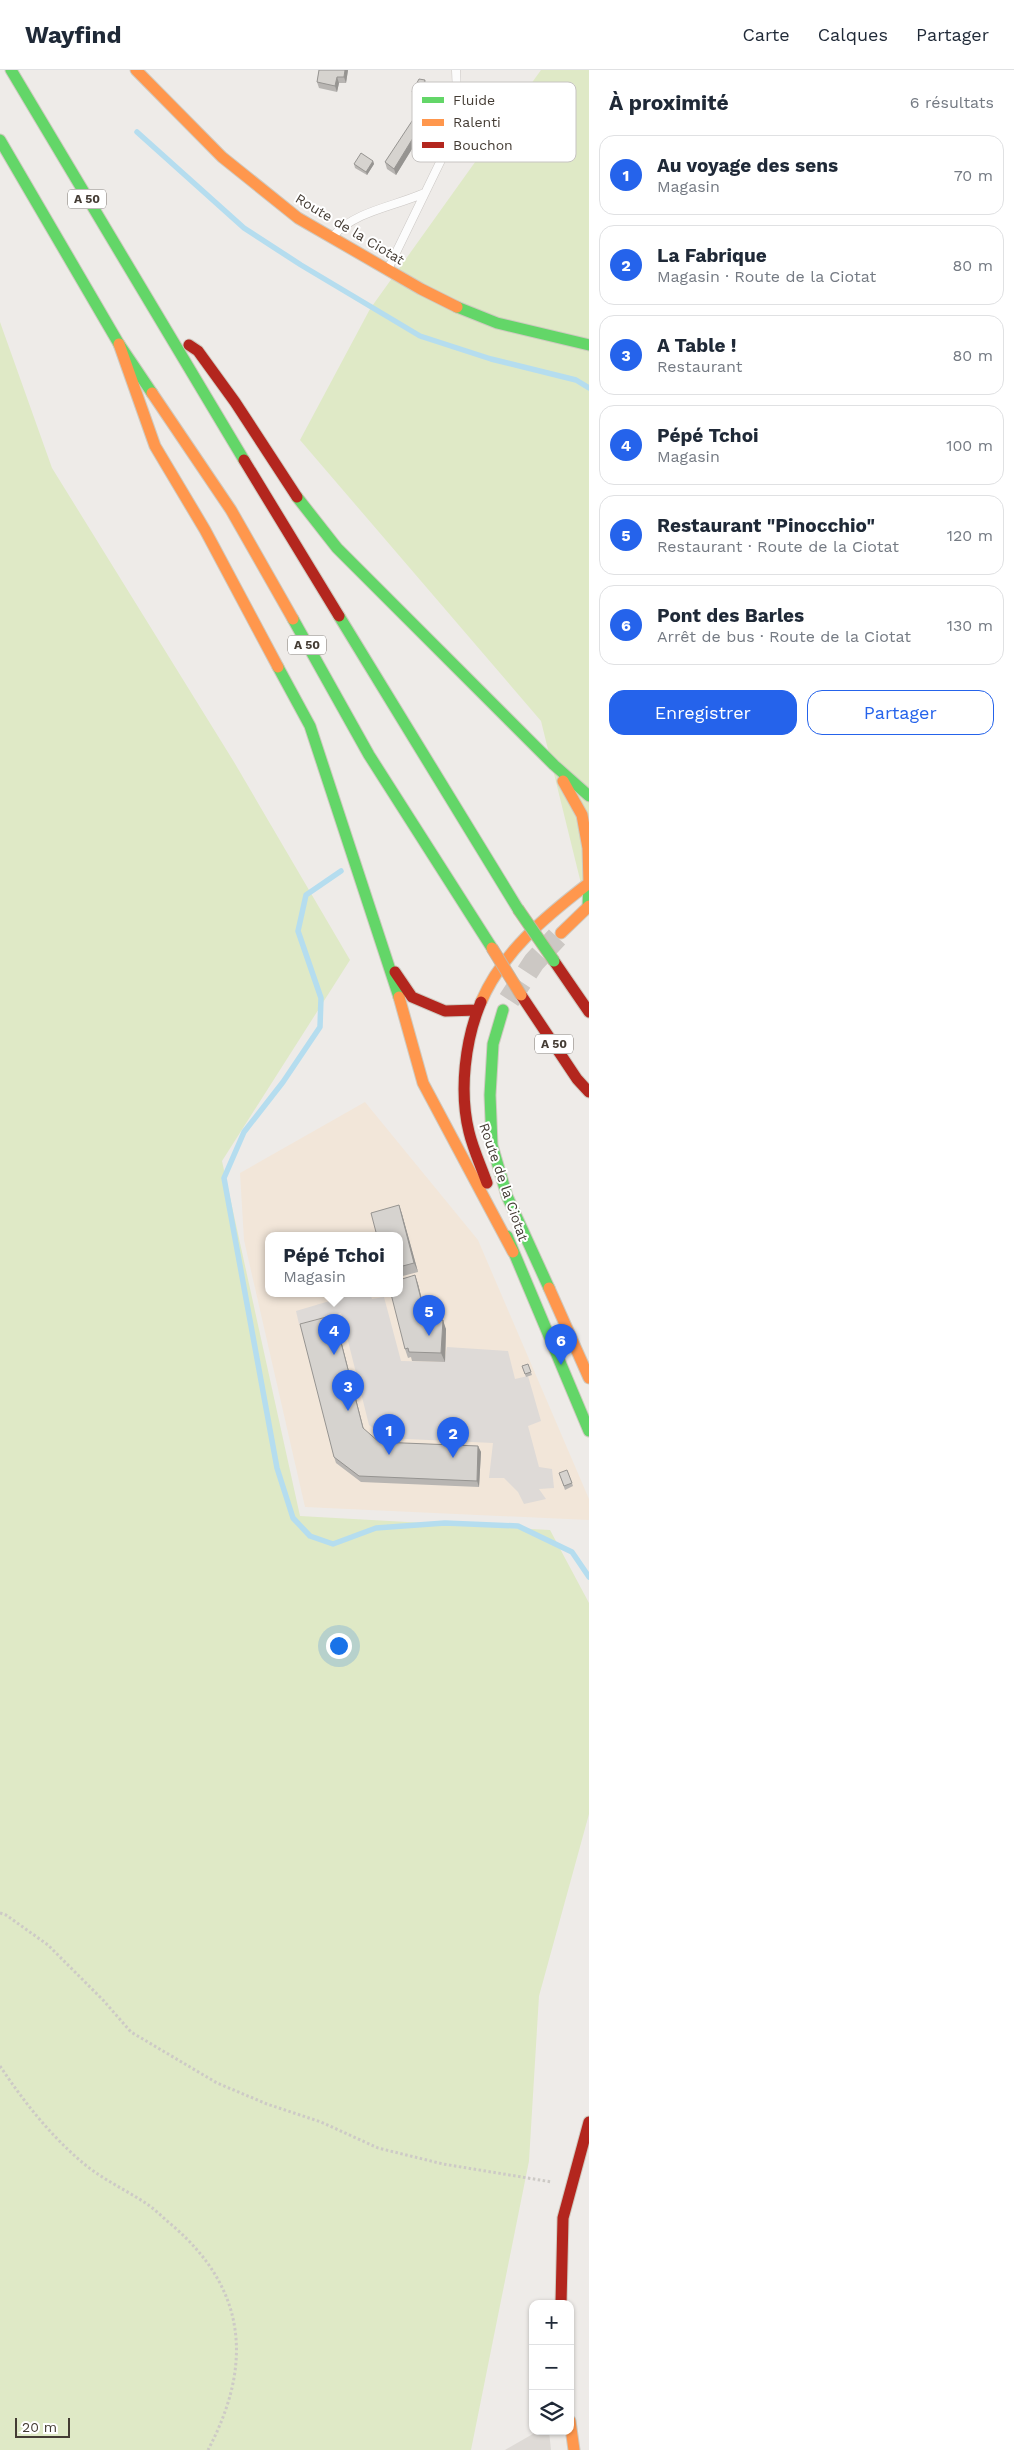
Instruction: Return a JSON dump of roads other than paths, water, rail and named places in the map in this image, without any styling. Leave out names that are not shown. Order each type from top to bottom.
[{"type":"main road","name":"A 50","points":[[11,70],[163,327],[518,909],[589,1012]]},
{"type":"main road","name":"Route de la Ciotat","points":[[136,70],[222,157],[298,218],[387,270],[460,308],[497,323],[589,345]]},
{"type":"main road","name":"A 50","points":[[0,140],[119,344],[231,510],[368,755],[520,995],[577,1079],[589,1092]]},
{"type":"main road","points":[[163,327],[198,351],[235,402],[289,486],[337,548],[554,765],[589,796]]},
{"type":"main road","points":[[119,344],[155,446],[204,530],[310,726],[389,963],[423,1083],[513,1252]]},
{"type":"main road","points":[[554,765],[582,815],[588,848],[588,907],[560,933]]},
{"type":"main road","name":"Route de la Ciotat","points":[[589,883],[550,913],[520,942],[487,989],[478,1010],[472,1032],[464,1084],[468,1131],[513,1252],[589,1431]]},
{"type":"main road","points":[[389,963],[412,997],[445,1010],[478,1010]]},
{"type":"main road","name":"Route de la Ciotat","points":[[503,1010],[493,1044],[490,1086],[492,1145],[507,1196],[589,1378]]},
{"type":"main road","points":[[561,2300],[564,2218],[589,2122]]},
{"type":"main road","points":[[572,2435],[574,2450]]},
{"type":"lane","points":[[387,270],[422,194],[439,162]]},
{"type":"lane","points":[[331,238],[355,218],[422,194]]},
{"type":"waterway","points":[[137,132],[244,228],[301,265],[420,336],[491,359],[576,380],[589,388]]},
{"type":"waterway","points":[[341,871],[306,895],[298,931],[321,998],[320,1027],[283,1082],[244,1132],[224,1178],[277,1468],[293,1518],[310,1536],[333,1544],[376,1528],[445,1523],[518,1526],[572,1552],[589,1577]]},
{"type":"tunnel","points":[[509,1000],[534,962],[557,937]]},
{"type":"place","name":"Restaurant \"Pinocchio\"","points":[[429,1336]]},
{"type":"place","name":"Pépé Tchoi","points":[[334,1355]]},
{"type":"place","name":"Pont des Barles","points":[[561,1365]]},
{"type":"place","name":"A Table !","points":[[348,1411]]},
{"type":"place","name":"Au voyage des sens","points":[[389,1455]]},
{"type":"place","name":"La Fabrique","points":[[453,1458]]}]
